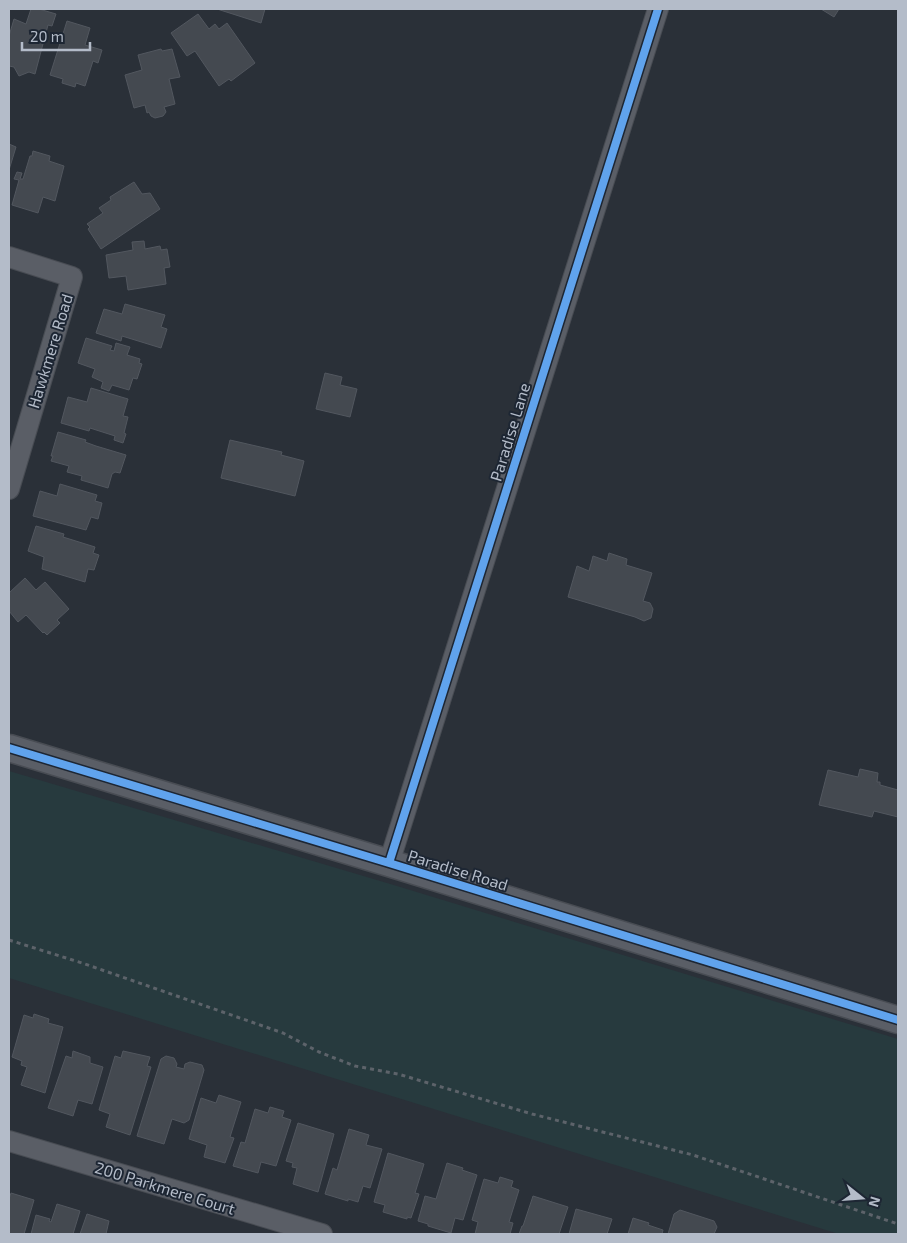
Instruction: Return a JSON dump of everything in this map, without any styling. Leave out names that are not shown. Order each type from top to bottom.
[{"type":"street","name":"Paradise Lane","points":[[389,863],[658,9]]},
{"type":"street","name":"Hawkmere Road","points":[[9,257],[72,277],[9,489]]},
{"type":"street","name":"Paradise Road","points":[[9,748],[898,1020]]},
{"type":"street","name":"200 Parkmere Court","points":[[9,1141],[322,1234]]},
{"type":"path","points":[[9,940],[82,963],[283,1033],[319,1052],[355,1066],[398,1074],[532,1114],[693,1155],[898,1224]]},
{"type":"green space","points":[[9,771],[397,886],[898,1039],[898,1234],[839,1234],[9,978]]},
{"type":"building","points":[[31,9],[39,9],[56,14],[52,26],[48,25],[35,74],[29,72],[19,76],[14,67],[9,66],[9,36],[14,19],[26,24]]},
{"type":"building","points":[[217,9],[265,9],[261,23]]},
{"type":"building","points":[[821,9],[839,9],[834,17]]},
{"type":"building","points":[[198,14],[209,29],[215,24],[219,29],[227,23],[255,63],[231,81],[229,79],[219,86],[195,51],[187,56],[171,33]]},
{"type":"building","points":[[67,21],[90,28],[85,45],[102,50],[98,63],[93,61],[85,86],[76,83],[75,87],[62,83],[63,79],[50,75]]},
{"type":"building","points":[[161,49],[162,51],[172,49],[180,77],[169,79],[175,104],[164,107],[166,112],[163,116],[155,118],[149,112],[147,113],[145,105],[134,108],[125,75],[142,70],[138,55]]},
{"type":"building","points":[[9,144],[16,147],[9,170]]},
{"type":"building","points":[[33,151],[50,156],[49,161],[64,166],[55,201],[43,197],[38,213],[12,205],[19,180],[14,179],[17,172],[22,173],[20,179],[23,179]]},
{"type":"building","points":[[134,182],[142,194],[150,193],[160,209],[101,249],[88,229],[90,227],[87,224],[103,213],[99,208],[111,200],[110,197]]},
{"type":"building","points":[[144,241],[145,249],[160,246],[161,250],[167,249],[170,267],[164,268],[166,284],[128,290],[126,276],[109,278],[106,255],[133,250],[132,242]]},
{"type":"building","points":[[125,304],[165,315],[161,327],[167,329],[161,348],[122,336],[121,341],[96,333],[104,309],[122,314]]},
{"type":"building","points":[[86,338],[112,346],[110,350],[114,351],[116,343],[130,347],[127,355],[140,359],[139,363],[142,364],[137,379],[133,378],[129,390],[112,385],[109,391],[101,388],[103,382],[92,377],[95,369],[78,363]]},
{"type":"building","points":[[325,373],[342,377],[340,385],[357,389],[350,417],[316,409]]},
{"type":"building","points":[[91,388],[128,399],[123,416],[128,417],[123,443],[114,440],[115,436],[90,428],[89,431],[61,423],[68,397],[87,402]]},
{"type":"building","points":[[58,432],[126,455],[120,473],[115,472],[112,474],[108,488],[81,480],[82,476],[67,472],[69,466],[51,461]]},
{"type":"building","points":[[230,440],[282,452],[281,455],[304,461],[295,496],[221,478]]},
{"type":"building","points":[[60,484],[97,495],[95,501],[102,503],[98,519],[91,517],[86,530],[33,516],[40,491],[57,496]]},
{"type":"building","points":[[36,526],[64,534],[63,537],[95,547],[93,553],[99,555],[94,570],[88,569],[85,582],[42,569],[44,557],[28,551]]},
{"type":"building","points":[[609,553],[627,559],[626,565],[652,573],[643,601],[650,603],[653,609],[651,618],[644,621],[568,597],[577,566],[589,571],[593,556],[607,561]]},
{"type":"building","points":[[25,578],[36,590],[45,582],[69,609],[57,620],[60,623],[47,635],[26,615],[18,622],[9,611],[9,593]]},
{"type":"building","points":[[860,769],[878,773],[877,782],[880,782],[880,785],[898,790],[898,817],[874,811],[872,817],[819,805],[828,770],[858,777]]},
{"type":"building","points":[[34,1014],[49,1019],[48,1023],[63,1027],[45,1093],[21,1085],[27,1067],[21,1065],[22,1061],[12,1057],[24,1015],[33,1018]]},
{"type":"building","points":[[73,1051],[90,1057],[90,1063],[103,1067],[92,1104],[78,1100],[73,1116],[48,1108],[66,1056],[72,1058]]},
{"type":"building","points":[[123,1051],[150,1057],[147,1066],[151,1067],[130,1135],[106,1127],[110,1114],[99,1110],[115,1056],[121,1058]]},
{"type":"building","points":[[166,1056],[174,1058],[177,1064],[176,1067],[184,1069],[185,1064],[190,1062],[202,1065],[204,1070],[189,1120],[184,1123],[172,1119],[164,1144],[137,1136],[161,1059]]},
{"type":"building","points":[[219,1095],[241,1102],[230,1137],[234,1138],[225,1163],[204,1157],[207,1145],[189,1139],[201,1098],[216,1103]]},
{"type":"building","points":[[270,1107],[284,1111],[282,1117],[291,1120],[276,1166],[261,1162],[258,1173],[233,1166],[241,1142],[245,1143],[255,1109],[268,1113]]},
{"type":"building","points":[[298,1123],[334,1134],[318,1192],[293,1184],[297,1168],[292,1167],[293,1163],[286,1161]]},
{"type":"building","points":[[349,1129],[369,1135],[366,1145],[382,1149],[370,1188],[363,1186],[358,1202],[325,1194],[333,1168],[337,1170]]},
{"type":"building","points":[[388,1153],[424,1164],[415,1193],[419,1194],[411,1218],[407,1217],[407,1219],[383,1212],[385,1205],[374,1202]]},
{"type":"building","points":[[447,1163],[477,1175],[463,1220],[455,1218],[451,1233],[418,1221],[425,1196],[436,1199]]},
{"type":"building","points":[[500,1177],[513,1181],[511,1187],[519,1190],[509,1222],[513,1223],[510,1234],[475,1234],[478,1222],[472,1220],[484,1179],[498,1183]]},
{"type":"building","points":[[11,1193],[34,1200],[24,1234],[9,1234],[9,1199]]},
{"type":"building","points":[[533,1196],[568,1207],[559,1234],[519,1234]]},
{"type":"building","points":[[57,1204],[80,1211],[73,1234],[31,1234],[36,1215],[50,1219],[49,1221],[51,1222]]},
{"type":"building","points":[[576,1209],[612,1219],[607,1234],[569,1234]]},
{"type":"building","points":[[680,1210],[714,1221],[717,1227],[714,1234],[668,1234],[674,1214]]},
{"type":"building","points":[[87,1214],[109,1221],[106,1234],[80,1234]]},
{"type":"building","points":[[633,1218],[663,1230],[662,1234],[628,1234]]},
{"type":"cycle path","points":[[389,863],[658,9]]},
{"type":"cycle path","points":[[9,748],[898,1020]]}]
